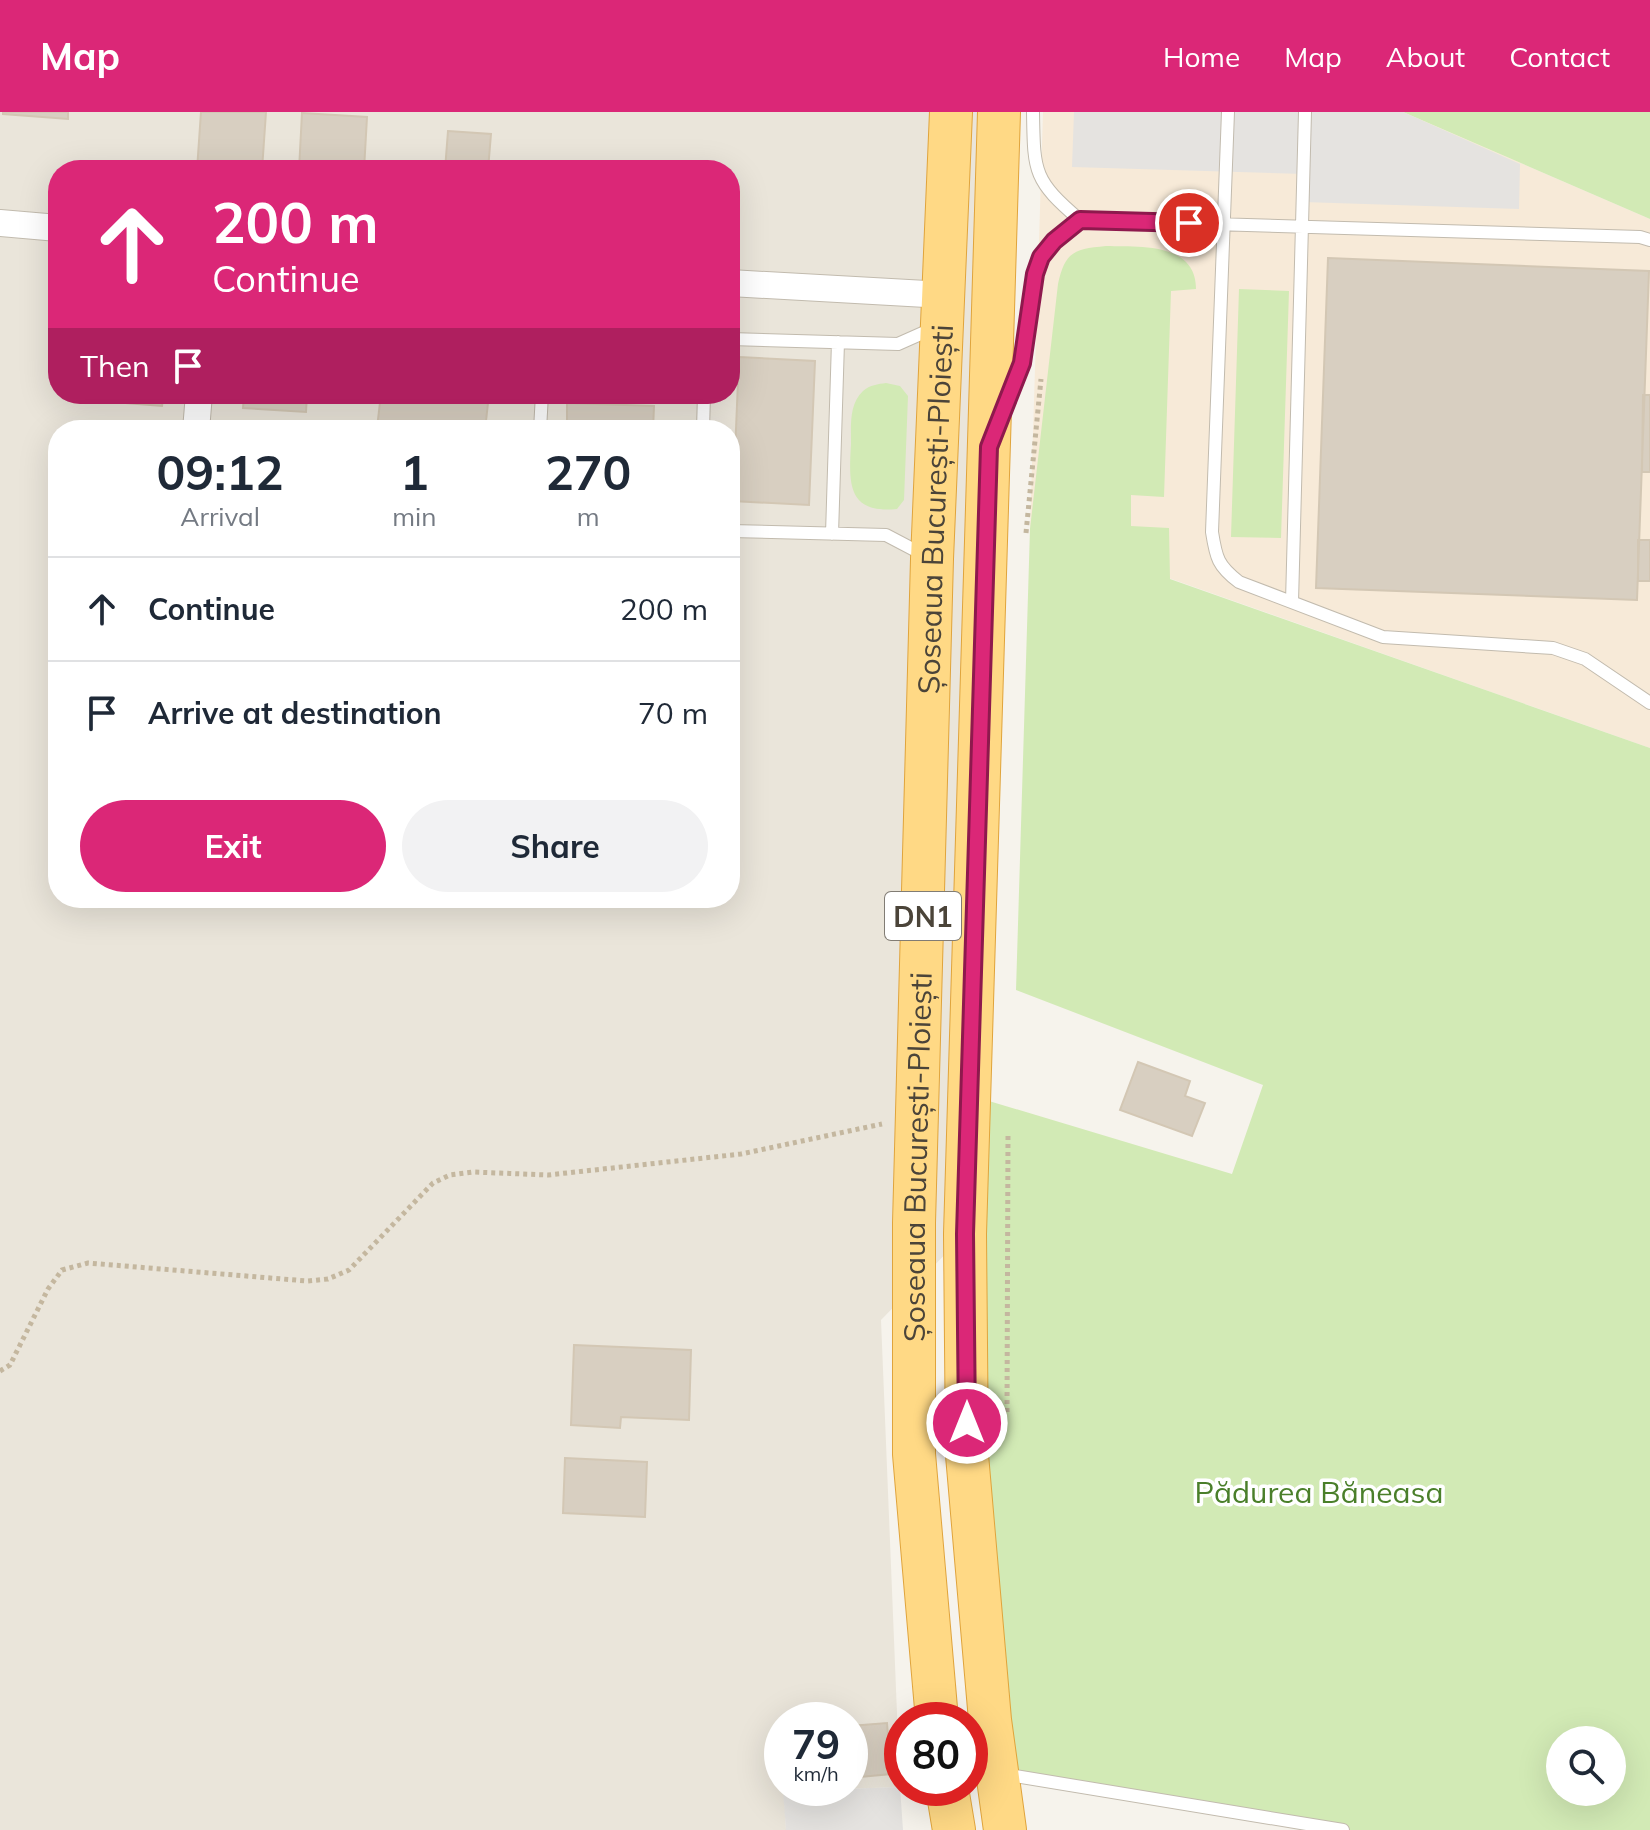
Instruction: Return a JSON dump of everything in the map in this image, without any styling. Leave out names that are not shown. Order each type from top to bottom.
[{"type":"highway","name":"Șoseaua București-Ploiești","points":[[935,1702],[914,1454],[914,1223],[932,559],[951,112]]},
{"type":"highway","name":"Șoseaua București-Ploiești","points":[[999,112],[965,1234],[967,1455],[996,1773],[1005,1830]]},
{"type":"highway","points":[[950,1806],[954,1830]]},
{"type":"street","points":[[0,223],[48,227]]},
{"type":"street","points":[[740,284],[942,310]]},
{"type":"lane","points":[[1033,112],[1037,172],[1055,198],[1080,220],[1640,237],[1650,240]]},
{"type":"lane","points":[[1228,112],[1212,532],[1218,561],[1239,582],[1383,637],[1553,648],[1570,652],[1650,703]]},
{"type":"lane","points":[[1292,602],[1305,112]]},
{"type":"lane","points":[[989,447],[1022,363],[1035,274],[1041,257],[1054,241],[1080,220]]},
{"type":"lane","points":[[740,339],[898,344],[942,310]]},
{"type":"lane","points":[[832,534],[838,342]]},
{"type":"lane","points":[[740,531],[886,535],[932,559]]},
{"type":"lane","points":[[996,1773],[1343,1830]]},
{"type":"path","points":[[1025,542],[1042,370]]},
{"type":"path","points":[[0,1371],[10,1365],[48,1289],[62,1270],[88,1263],[307,1281],[328,1279],[349,1270],[433,1183],[450,1175],[473,1172],[548,1175],[741,1154],[918,1116]]},
{"type":"path","points":[[1007,1419],[1008,1132]]},
{"type":"shaded area","points":[[0,112],[999,112],[965,1234],[881,1320],[897,1702],[884,1702],[884,1788],[868,1788],[868,1702],[764,1702],[764,1806],[785,1806],[786,1830],[0,1830]]},
{"type":"shaded area","points":[[1043,112],[1403,112],[1650,219],[1650,748],[1030,529]]},
{"type":"shaded area","points":[[1074,112],[1403,112],[1520,164],[1519,209],[1303,202],[1304,174],[1072,167]]},
{"type":"shaded area","points":[[868,1788],[884,1788],[884,1806],[901,1806],[903,1830],[786,1830],[784,1806],[868,1806]]},
{"type":"green space","points":[[1403,112],[1650,112],[1650,219]]},
{"type":"green space","name":"Pădurea Băneasa","points":[[1106,246],[1163,250],[1187,263],[1193,274],[1196,289],[1171,291],[1164,497],[1131,495],[1131,526],[1169,528],[1170,579],[1650,748],[1650,1830],[1343,1830],[996,1773],[969,1095],[1232,1174],[1263,1085],[1016,990],[1030,529],[1058,284],[1068,258],[1079,251]]},
{"type":"green space","points":[[1239,289],[1289,291],[1281,538],[1231,537]]},
{"type":"green space","points":[[886,383],[900,386],[908,396],[904,500],[897,509],[868,506],[854,492],[851,482],[851,422],[855,402],[866,389]]},
{"type":"building","points":[[68,112],[68,119],[3,114]]},
{"type":"building","points":[[201,112],[266,112],[263,160],[198,160]]},
{"type":"building","points":[[302,113],[367,117],[365,160],[300,160]]},
{"type":"building","points":[[448,131],[491,134],[489,160],[446,160]]},
{"type":"building","points":[[1328,258],[1649,271],[1637,600],[1316,588]]},
{"type":"building","points":[[740,357],[815,361],[809,505],[740,501],[740,420],[736,420],[737,404],[740,404]]},
{"type":"building","points":[[1643,395],[1650,395],[1650,472],[1642,472]]},
{"type":"building","points":[[243,404],[306,404],[306,412],[243,408]]},
{"type":"building","points":[[380,404],[488,404],[486,420],[378,420]]},
{"type":"building","points":[[567,404],[654,406],[653,420],[567,420]]},
{"type":"building","points":[[1638,540],[1650,540],[1650,581],[1638,581]]},
{"type":"building","points":[[1138,1062],[1190,1081],[1185,1096],[1205,1103],[1192,1136],[1120,1110]]},
{"type":"building","points":[[574,1345],[691,1350],[689,1420],[621,1417],[620,1428],[571,1425]]},
{"type":"building","points":[[565,1458],[647,1462],[645,1517],[563,1513]]},
{"type":"building","points":[[884,1723],[884,1775],[868,1776],[868,1725]]},
{"type":"route","points":[[967,1423],[965,1234],[989,447],[1022,363],[1035,274],[1041,257],[1054,241],[1080,220],[1189,223]]}]
